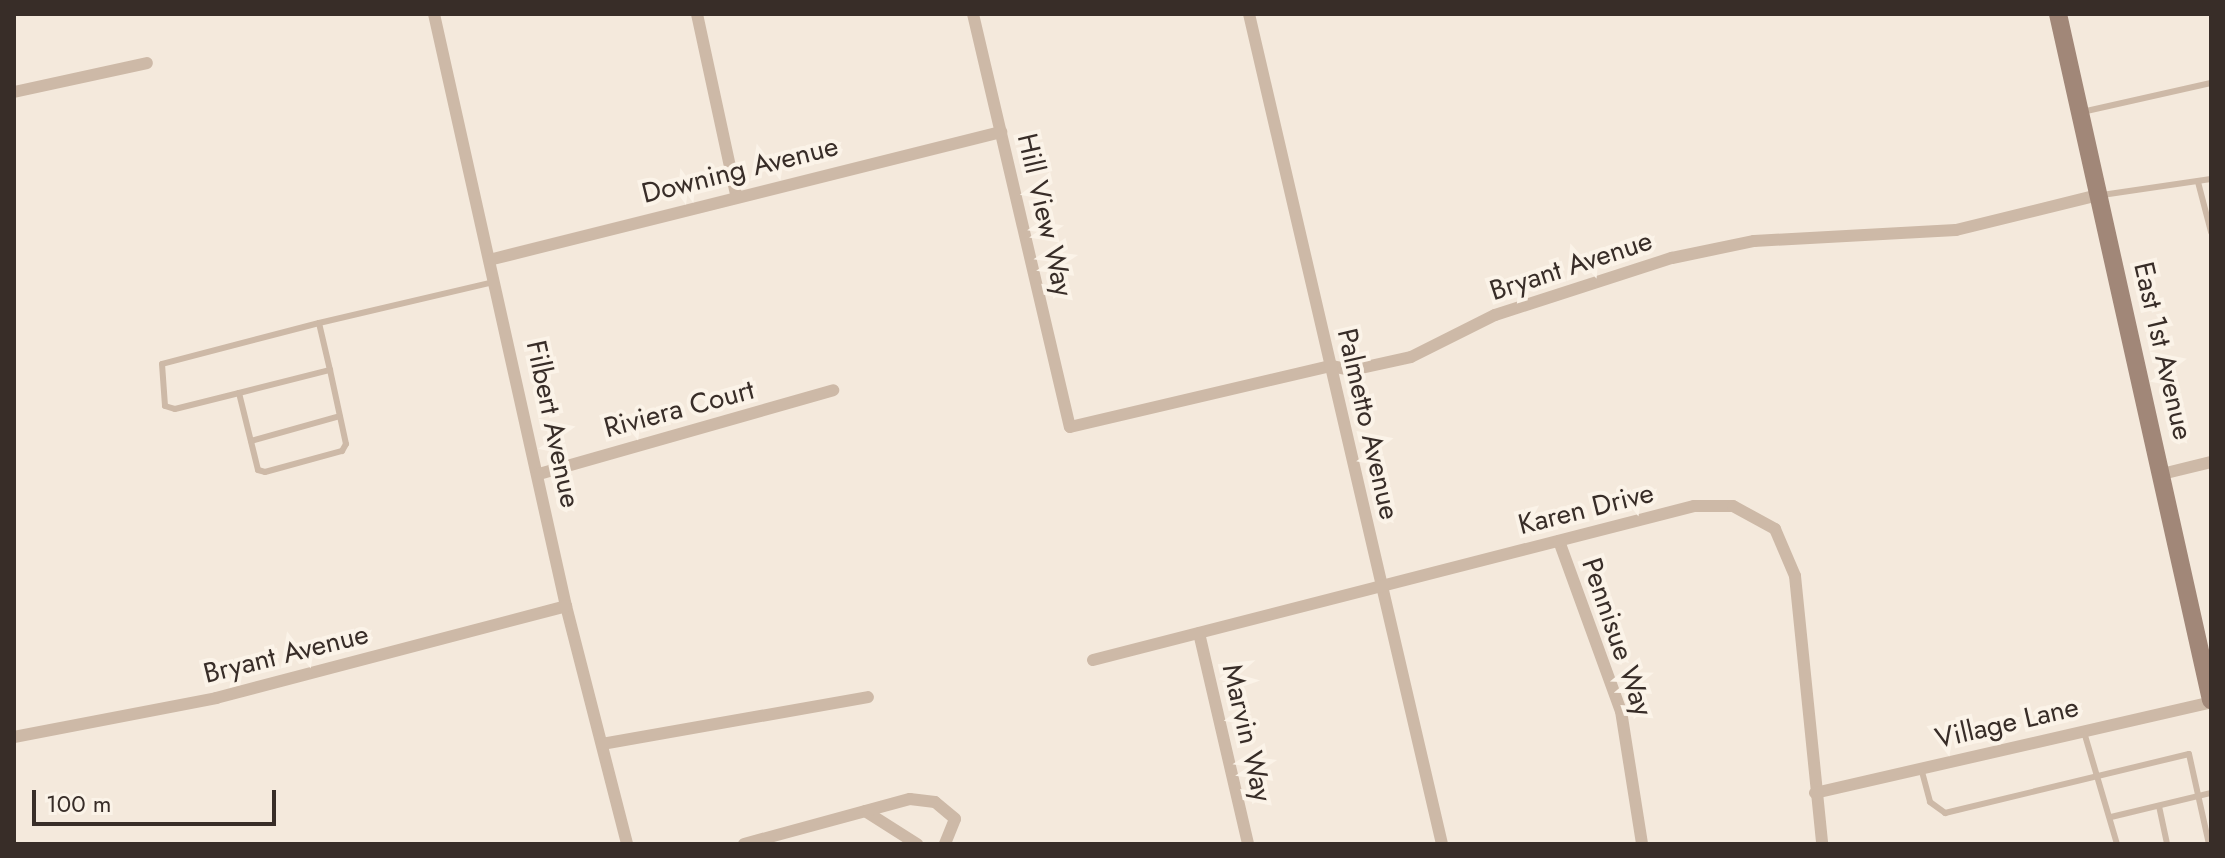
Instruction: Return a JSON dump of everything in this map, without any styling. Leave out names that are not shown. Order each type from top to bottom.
[{"type":"street","name":"Filbert Avenue","points":[[434,14],[493,259],[566,606],[627,844]]},
{"type":"street","points":[[697,14],[736,194]]},
{"type":"street","name":"Hill View Way","points":[[973,14],[1070,427]]},
{"type":"street","name":"Palmetto Avenue","points":[[1249,14],[1380,588],[1442,844]]},
{"type":"street","name":"East 1st Avenue","points":[[2058,14],[2207,664],[2211,701]]},
{"type":"street","points":[[14,92],[147,63]]},
{"type":"street","name":"Downing Avenue","points":[[493,259],[736,194],[1001,132]]},
{"type":"street","name":"Bryant Avenue","points":[[1070,427],[1331,366],[1352,370],[1411,357],[1495,315],[1672,258],[1754,241],[1956,230],[2099,195]]},
{"type":"street","name":"Riviera Court","points":[[539,474],[833,390]]},
{"type":"street","points":[[2162,474],[2211,462]]},
{"type":"street","name":"Karen Drive","points":[[1093,660],[1559,541],[1719,504],[1775,529],[1795,576],[1822,844]]},
{"type":"street","name":"Pennisue Way","points":[[1559,541],[1621,711],[1642,844]]},
{"type":"street","name":"Bryant Avenue","points":[[14,737],[216,698],[566,606]]},
{"type":"street","name":"Marvin Way","points":[[1199,633],[1248,844]]},
{"type":"street","points":[[602,744],[868,697]]},
{"type":"street","name":"Village Lane","points":[[1815,793],[2211,701]]},
{"type":"street","points":[[744,844],[910,799],[935,802],[955,819],[945,844]]},
{"type":"street","points":[[865,811],[917,844]]},
{"type":"lane","points":[[2081,112],[2211,83]]},
{"type":"lane","points":[[2099,195],[2211,179]]},
{"type":"lane","points":[[2198,182],[2211,232]]},
{"type":"lane","points":[[330,370],[175,409],[165,406],[162,364],[497,281]]},
{"type":"lane","points":[[239,393],[258,470],[265,472],[342,451],[346,444],[319,323]]},
{"type":"lane","points":[[251,441],[340,416]]},
{"type":"lane","points":[[2083,729],[2117,844]]},
{"type":"lane","points":[[1921,768],[1930,802],[1945,813],[2097,772],[2189,754],[2209,844]]},
{"type":"lane","points":[[2111,817],[2211,793]]},
{"type":"lane","points":[[2159,806],[2167,844]]}]
